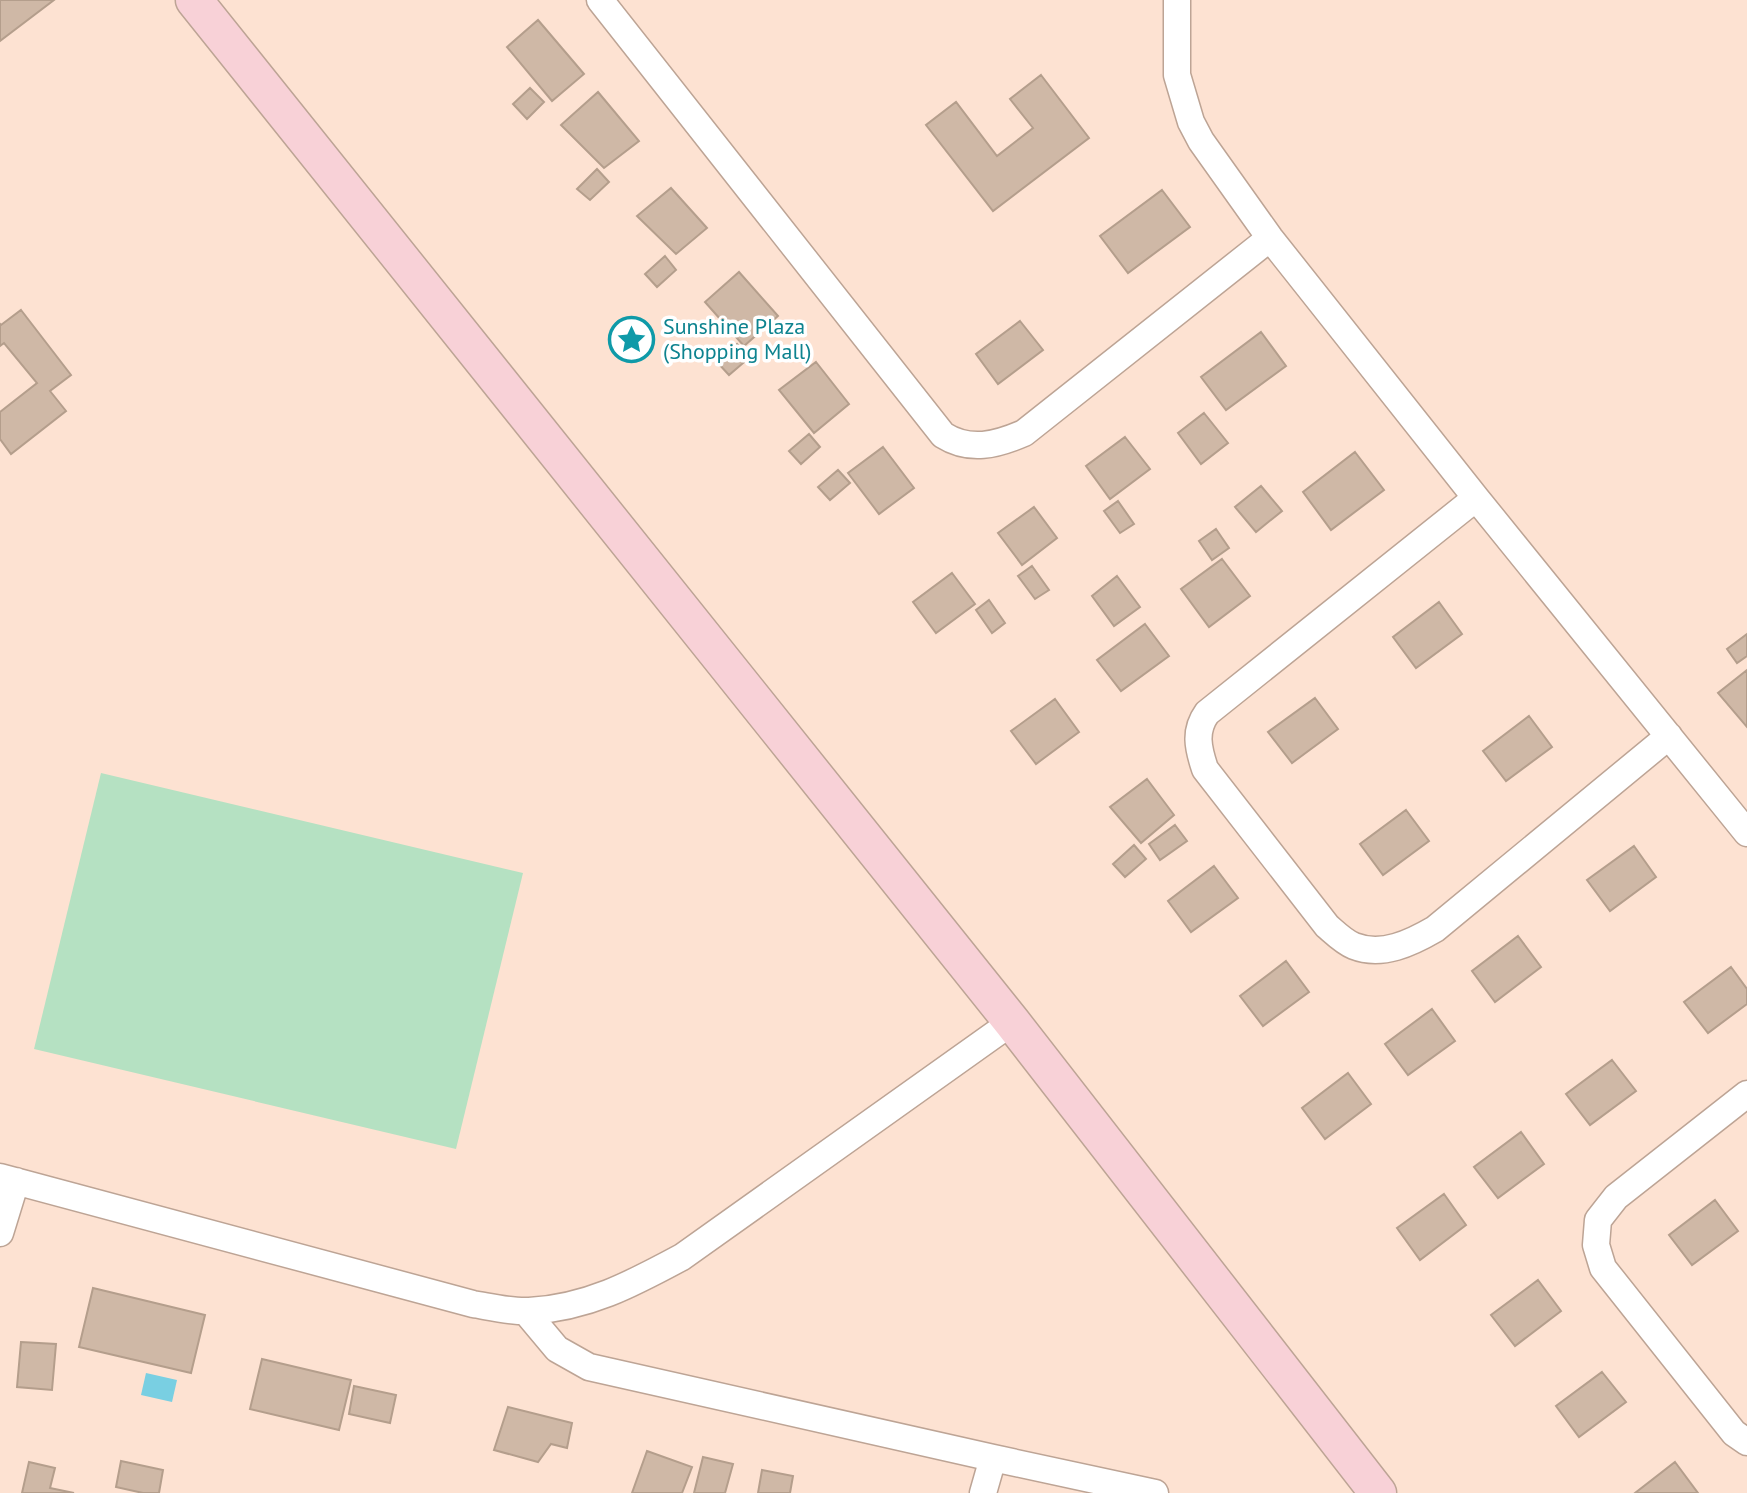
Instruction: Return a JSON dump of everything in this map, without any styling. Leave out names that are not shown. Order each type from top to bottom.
[{"type":"street","points":[[194,0],[1012,1022],[1378,1493]]},
{"type":"street","points":[[600,0],[943,435],[962,445],[995,443],[1024,433],[1270,238]]},
{"type":"street","points":[[1177,0],[1177,75],[1191,122],[1201,141],[1270,238],[1747,833]]},
{"type":"street","points":[[1476,498],[1207,713],[1201,722],[1198,737],[1205,769],[1327,926],[1353,946],[1373,950],[1405,945],[1435,929],[1669,736]]},
{"type":"street","points":[[0,1233],[8,1179],[473,1304],[526,1312],[575,1306],[626,1287],[682,1257],[1012,1022]]},
{"type":"street","points":[[1747,1094],[1616,1197],[1598,1220],[1596,1245],[1603,1268],[1734,1433],[1747,1442]]},
{"type":"street","points":[[526,1312],[557,1349],[589,1367],[1155,1493]]},
{"type":"street","points":[[983,1493],[993,1458]]},
{"type":"green space","points":[[101,773],[523,873],[456,1149],[34,1049]]},
{"type":"water","points":[[146,1373],[177,1380],[172,1402],[141,1395]]},
{"type":"building","points":[[0,0],[54,0],[0,41]]},
{"type":"building","points":[[538,20],[584,74],[552,101],[507,47]]},
{"type":"building","points":[[1041,75],[1089,138],[993,211],[926,125],[956,102],[997,156],[1033,128],[1010,99]]},
{"type":"building","points":[[530,88],[544,102],[527,119],[513,104]]},
{"type":"building","points":[[598,92],[639,141],[604,168],[561,125]]},
{"type":"building","points":[[597,169],[609,182],[590,200],[577,189]]},
{"type":"building","points":[[671,188],[707,228],[676,254],[637,216]]},
{"type":"building","points":[[1162,190],[1190,227],[1128,273],[1100,236]]},
{"type":"building","points":[[665,256],[676,270],[657,287],[645,274]]},
{"type":"building","points":[[739,272],[778,316],[744,346],[705,302]]},
{"type":"building","points":[[21,310],[71,375],[50,391],[66,411],[11,454],[0,439],[0,412],[37,383],[4,343],[0,346],[0,324]]},
{"type":"building","points":[[1020,321],[1043,350],[998,384],[976,354]]},
{"type":"building","points":[[1261,332],[1286,366],[1226,410],[1201,377]]},
{"type":"building","points":[[737,344],[749,358],[729,375],[717,362]]},
{"type":"building","points":[[816,362],[849,404],[814,433],[779,390]]},
{"type":"building","points":[[1204,413],[1228,443],[1201,464],[1178,433]]},
{"type":"building","points":[[809,434],[820,447],[801,464],[789,451]]},
{"type":"building","points":[[1125,437],[1150,469],[1110,499],[1086,466]]},
{"type":"building","points":[[883,447],[914,488],[879,514],[848,473]]},
{"type":"building","points":[[1355,452],[1384,490],[1331,530],[1303,492]]},
{"type":"building","points":[[838,470],[850,483],[830,500],[818,487]]},
{"type":"building","points":[[1261,486],[1282,511],[1256,532],[1235,507]]},
{"type":"building","points":[[1118,501],[1134,524],[1120,533],[1104,511]]},
{"type":"building","points":[[1034,507],[1057,538],[1022,565],[998,533]]},
{"type":"building","points":[[1216,529],[1229,548],[1212,560],[1199,541]]},
{"type":"building","points":[[1222,559],[1250,596],[1209,627],[1181,589]]},
{"type":"building","points":[[1032,566],[1049,590],[1035,599],[1018,576]]},
{"type":"building","points":[[952,573],[975,604],[936,633],[913,602]]},
{"type":"building","points":[[1117,576],[1140,607],[1114,626],[1092,596]]},
{"type":"building","points":[[989,600],[1005,623],[992,633],[976,610]]},
{"type":"building","points":[[1439,602],[1462,634],[1416,668],[1393,637]]},
{"type":"building","points":[[1145,624],[1169,656],[1121,691],[1097,660]]},
{"type":"building","points":[[1747,634],[1747,656],[1737,663],[1727,649]]},
{"type":"building","points":[[1747,670],[1747,727],[1718,693]]},
{"type":"building","points":[[1315,698],[1338,729],[1292,763],[1268,732]]},
{"type":"building","points":[[1055,699],[1079,732],[1036,764],[1011,731]]},
{"type":"building","points":[[1529,716],[1552,747],[1506,781],[1483,751]]},
{"type":"building","points":[[1147,779],[1174,815],[1141,843],[1110,807]]},
{"type":"building","points":[[1406,810],[1429,841],[1383,875],[1360,844]]},
{"type":"building","points":[[1175,825],[1187,841],[1160,860],[1149,844]]},
{"type":"building","points":[[1134,845],[1146,859],[1125,877],[1113,864]]},
{"type":"building","points":[[1634,846],[1656,877],[1610,911],[1587,880]]},
{"type":"building","points":[[1214,866],[1238,898],[1191,932],[1168,901]]},
{"type":"building","points":[[1518,936],[1541,967],[1495,1002],[1472,971]]},
{"type":"building","points":[[1286,961],[1309,992],[1263,1026],[1240,996]]},
{"type":"building","points":[[1731,967],[1747,989],[1747,1004],[1708,1033],[1684,1002]]},
{"type":"building","points":[[1432,1009],[1455,1041],[1408,1075],[1385,1044]]},
{"type":"building","points":[[1612,1060],[1636,1091],[1590,1125],[1566,1094]]},
{"type":"building","points":[[1348,1073],[1371,1104],[1325,1139],[1302,1108]]},
{"type":"building","points":[[1521,1132],[1544,1164],[1498,1198],[1474,1167]]},
{"type":"building","points":[[1444,1194],[1466,1225],[1420,1260],[1397,1228]]},
{"type":"building","points":[[1715,1200],[1738,1231],[1692,1265],[1669,1235]]},
{"type":"building","points":[[1538,1280],[1561,1311],[1515,1346],[1491,1315]]},
{"type":"building","points":[[93,1288],[205,1315],[191,1373],[79,1347]]},
{"type":"building","points":[[21,1342],[56,1344],[52,1390],[17,1387]]},
{"type":"building","points":[[262,1359],[351,1380],[339,1430],[250,1409]]},
{"type":"building","points":[[1602,1372],[1626,1402],[1579,1437],[1556,1406]]},
{"type":"building","points":[[354,1386],[396,1395],[390,1423],[349,1414]]},
{"type":"building","points":[[508,1407],[572,1423],[567,1448],[551,1444],[538,1462],[494,1450]]},
{"type":"building","points":[[647,1451],[692,1467],[682,1493],[632,1493]]},
{"type":"building","points":[[703,1457],[733,1464],[725,1493],[694,1493]]},
{"type":"building","points":[[121,1461],[163,1470],[159,1493],[116,1487]]},
{"type":"building","points":[[29,1462],[55,1468],[50,1488],[74,1493],[22,1493]]},
{"type":"building","points":[[1675,1462],[1698,1493],[1635,1493]]},
{"type":"building","points":[[762,1470],[793,1476],[790,1493],[758,1493]]},
{"type":"place","name":"Sunshine Plaza (Shopping Mall)","points":[[632,339]]}]
